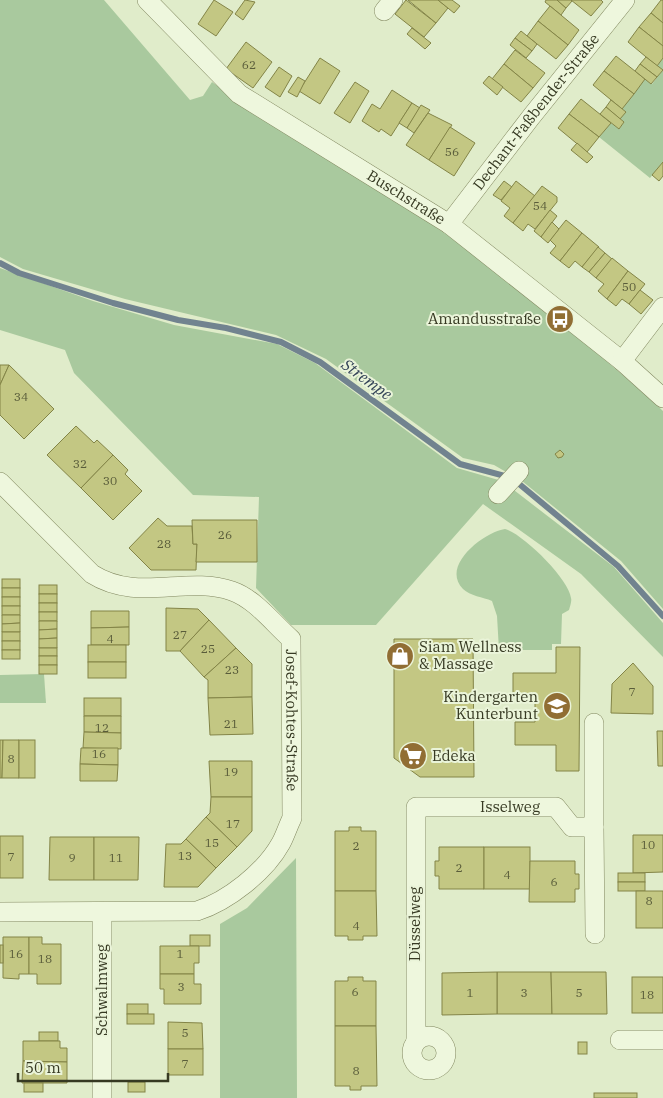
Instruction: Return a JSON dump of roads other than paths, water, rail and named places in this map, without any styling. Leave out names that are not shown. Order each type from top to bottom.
[{"type":"street","name":"Buschstraße","points":[[147,0],[239,94],[449,224],[622,361],[663,398]]},
{"type":"street","name":"Dechant-Faßbender-Straße","points":[[449,224],[531,117],[625,0]]},
{"type":"street","points":[[622,361],[663,308]]},
{"type":"street","points":[[498,494],[519,472]]},
{"type":"street","name":"Josef-Kohtes-Straße","points":[[0,482],[92,574],[104,581],[122,587],[210,586],[231,590],[248,599],[291,639],[292,818],[281,844],[253,875],[216,905],[197,911],[0,912]]},
{"type":"street","points":[[594,723],[595,934]]},
{"type":"street","name":"Isselweg","points":[[416,807],[556,807],[572,827],[594,827]]},
{"type":"street","name":"Düsselweg","points":[[416,807],[416,1041]]},
{"type":"street","name":"Schwalmweg","points":[[102,912],[102,1098]]},
{"type":"street","points":[[620,1040],[663,1040]]},
{"type":"waterway","name":"Strempe","points":[[0,263],[19,273],[113,303],[178,320],[226,328],[281,342],[320,362],[460,464],[512,478],[618,566],[663,616]]},
{"type":"place","name":"Amandusstraße","points":[[560,319]]},
{"type":"place","name":"Siam Wellness & Massage","points":[[400,656]]},
{"type":"place","name":"Kindergarten Kunterbunt","points":[[557,706]]},
{"type":"place","name":"Edeka","points":[[413,756]]}]
